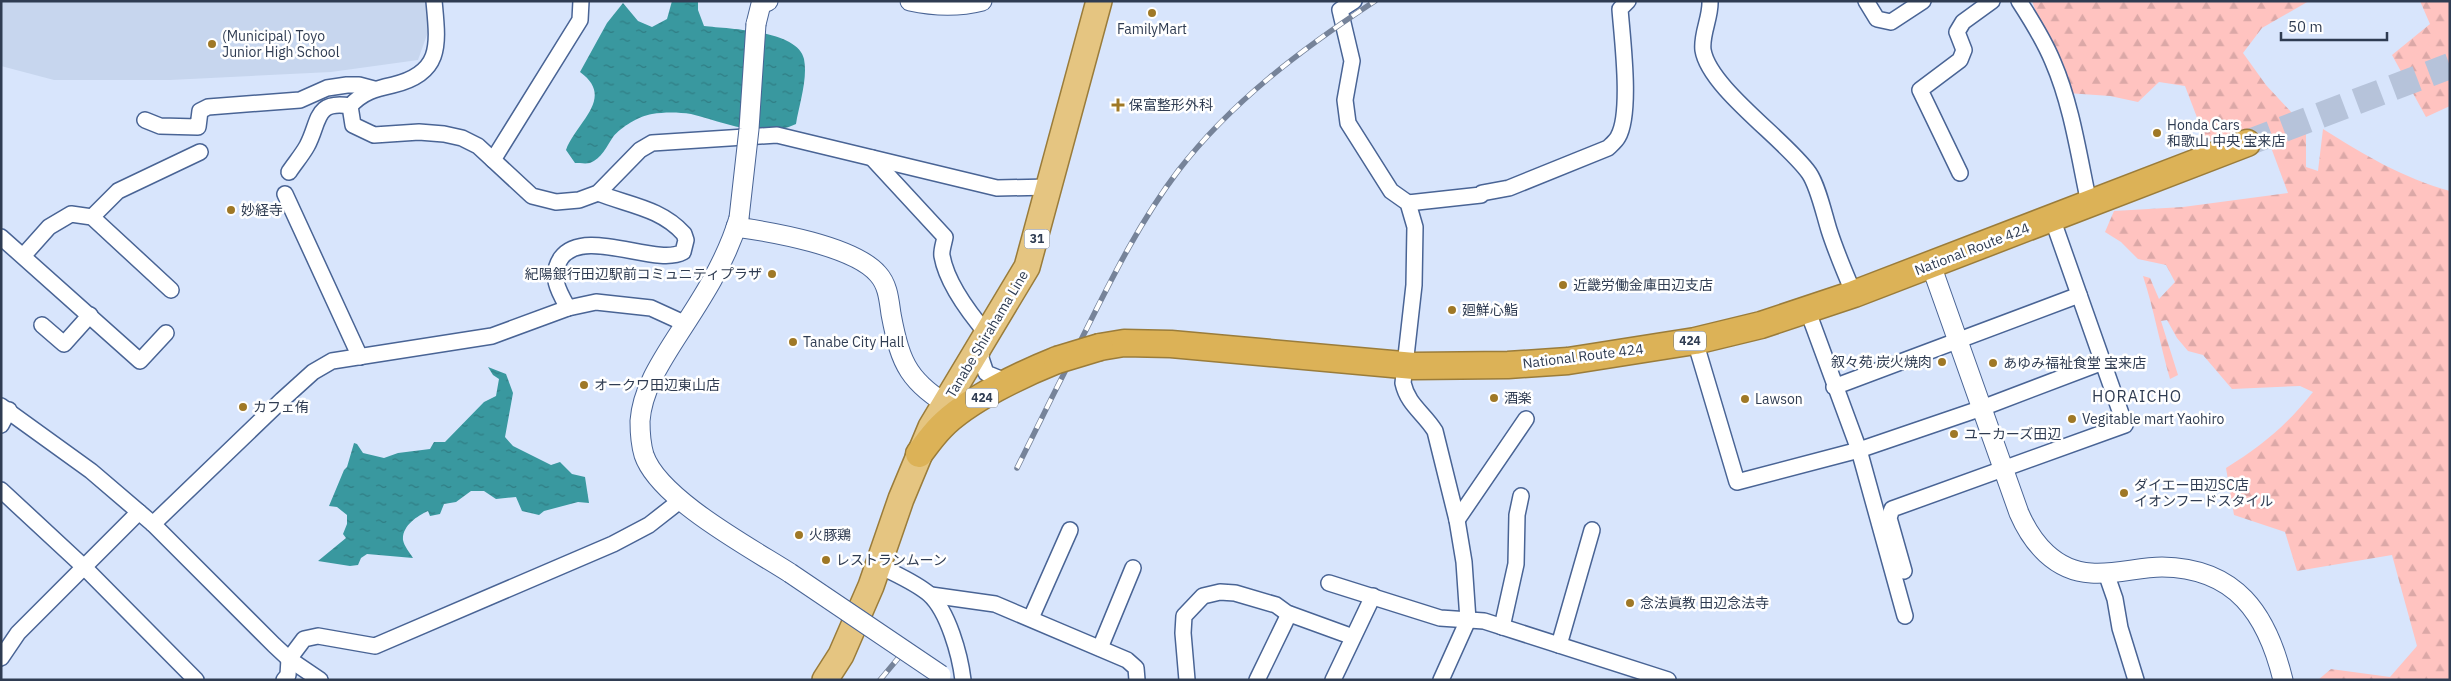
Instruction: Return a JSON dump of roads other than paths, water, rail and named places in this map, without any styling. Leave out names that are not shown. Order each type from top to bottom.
[{"type":"highway","name":"National Route 424","points":[[919,454],[941,427],[952,408],[1057,360],[1100,347],[1124,343],[1171,344],[1405,366],[1508,365],[1568,361],[1695,340],[1761,325],[1931,266],[2247,142]]},
{"type":"main road","name":"Tanabe Shirahama Line","points":[[952,408],[985,340],[1027,267],[1099,1]]},
{"type":"main road","points":[[825,680],[841,655],[878,566],[901,498],[919,454]]},
{"type":"street","points":[[350,106],[362,94],[374,89],[412,80],[425,72],[434,56],[437,35],[434,1]]},
{"type":"street","points":[[493,160],[580,20],[581,1]]},
{"type":"street","points":[[910,1],[928,5],[970,4],[982,1]]},
{"type":"street","points":[[1354,1],[1340,10],[1352,61],[1346,100],[1348,124],[1391,191],[1408,203],[1415,226],[1414,285],[1403,383],[1406,398],[1428,419],[1434,431],[1457,520],[1464,562],[1468,620],[1441,680]]},
{"type":"street","points":[[1408,203],[1481,195],[1509,188],[1608,148],[1619,136],[1623,116],[1626,86],[1620,9],[1628,1]]},
{"type":"street","points":[[1710,1],[1703,42],[1707,60],[1718,77],[1747,112],[1800,160],[1811,175],[1831,238],[1854,294]]},
{"type":"street","points":[[1866,1],[1877,19],[1891,22],[1923,1]]},
{"type":"street","points":[[1960,173],[1920,90],[1960,60],[1964,50],[1957,32],[1963,22],[1992,1]]},
{"type":"street","points":[[2019,1],[2037,29],[2054,63],[2068,109],[2090,203]]},
{"type":"street","points":[[762,2],[756,24],[749,129],[737,222],[715,276],[649,386],[640,420],[644,455],[657,476],[681,500],[944,677]]},
{"type":"street","points":[[145,120],[160,126],[191,128],[198,127],[200,111],[208,107],[300,100],[327,88],[347,85],[359,85],[374,89]]},
{"type":"street","points":[[289,172],[307,146],[318,116],[325,107],[337,104],[350,106]]},
{"type":"street","points":[[350,106],[353,125],[362,132],[374,135],[444,134],[462,138],[478,146],[532,196],[556,202],[579,200],[598,193],[640,150],[652,143],[777,135],[997,188],[1050,187]]},
{"type":"street","points":[[92,218],[118,190],[200,152]]},
{"type":"street","points":[[872,158],[945,237],[942,255],[950,278],[966,310],[985,340],[981,358],[986,373],[1003,380],[1019,376]]},
{"type":"street","points":[[568,308],[556,284],[556,271],[560,259],[572,249],[578,246],[610,247],[672,256],[683,252],[686,246],[684,234],[666,219],[635,204],[598,193]]},
{"type":"street","points":[[285,194],[360,357]]},
{"type":"street","points":[[24,255],[50,227],[71,214],[92,218],[171,290]]},
{"type":"street","points":[[1904,571],[1889,518],[1892,510],[2002,468],[2125,425],[2052,218]]},
{"type":"street","points":[[737,222],[790,235],[849,256],[872,268],[885,284],[898,346],[909,373],[952,408]]},
{"type":"street","points":[[1,237],[24,255],[140,361],[166,332]]},
{"type":"street","points":[[1931,266],[2002,468],[2028,532],[2043,551],[2062,565],[2089,573],[2160,567],[2191,569],[2215,576],[2237,591],[2254,608],[2268,635],[2283,680]]},
{"type":"street","points":[[1834,387],[2079,296]]},
{"type":"street","points":[[153,524],[282,400],[313,372],[332,361],[492,336],[568,308],[596,302],[634,305],[670,315],[686,324]]},
{"type":"street","points":[[1807,309],[1834,387],[1859,450],[1905,616]]},
{"type":"street","points":[[42,325],[64,344],[90,315]]},
{"type":"street","points":[[1695,340],[1738,482],[1859,450],[1982,408],[2103,362]]},
{"type":"street","points":[[1,425],[5,408],[91,471],[153,524],[289,659],[320,680]]},
{"type":"street","points":[[1457,520],[1526,419]]},
{"type":"street","points":[[1,490],[84,567],[196,680]]},
{"type":"street","points":[[1502,627],[1516,564],[1517,515],[1521,496]]},
{"type":"street","points":[[284,680],[288,675],[289,659],[304,639],[318,636],[375,646],[613,544],[649,525],[681,500]]},
{"type":"street","points":[[1,658],[18,633],[139,512]]},
{"type":"street","points":[[1031,618],[1070,530]]},
{"type":"street","points":[[1559,645],[1592,530]]},
{"type":"street","points":[[878,566],[930,595],[994,604],[1100,648],[1127,660],[1136,668],[1137,680]]},
{"type":"street","points":[[1100,648],[1133,568]]},
{"type":"street","points":[[2106,573],[2115,598],[2120,628],[2136,680]]},
{"type":"street","points":[[1329,583],[1440,618],[1484,621],[1559,645],[1642,676],[1668,680]]},
{"type":"street","points":[[1187,680],[1183,633],[1184,616],[1203,596],[1220,592],[1236,593],[1276,605],[1289,614],[1354,637]]},
{"type":"street","points":[[930,595],[949,627],[960,659],[963,680]]},
{"type":"street","points":[[1333,680],[1372,596]]},
{"type":"street","points":[[1257,680],[1289,614]]},
{"type":"water","points":[[672,1],[698,1],[698,10],[704,26],[761,33],[789,42],[799,49],[804,59],[805,75],[796,124],[770,130],[757,130],[730,125],[691,114],[671,112],[652,114],[631,122],[621,129],[594,161],[575,163],[566,150],[594,101],[594,91],[590,82],[580,72],[607,23],[623,3],[638,21],[652,27],[667,19]]},
{"type":"water","points":[[488,367],[506,374],[513,393],[505,437],[513,446],[551,465],[560,462],[572,474],[585,477],[589,503],[578,502],[544,511],[539,515],[522,511],[516,497],[496,499],[484,491],[471,491],[456,502],[444,504],[440,514],[430,516],[428,511],[408,526],[403,535],[403,540],[413,558],[367,554],[361,558],[358,565],[350,566],[318,561],[346,538],[343,534],[347,524],[347,515],[337,507],[329,506],[347,467],[354,443],[357,444],[363,453],[384,458],[398,453],[430,449],[434,442],[445,442],[484,402],[496,396],[499,379],[493,375]]},
{"type":"tunnel","points":[[2247,143],[2450,66]]},
{"type":"railway","points":[[1017,468],[1118,268],[1140,228],[1178,171],[1221,122],[1269,78],[1321,38],[1375,1]]},
{"type":"railway","points":[[880,680],[900,656]]},
{"type":"place","name":"FamilyMart","points":[[1152,13]]},
{"type":"place","name":"(Municipal) Toyo Junior High School","points":[[212,44]]},
{"type":"place","name":"保富整形外科","points":[[1118,105]]},
{"type":"place","name":"Honda Cars 和歌山 中央 宝来店","points":[[2157,133]]},
{"type":"place","name":"妙経寺","points":[[231,210]]},
{"type":"place","name":"紀陽銀行田辺駅前コミュニティプラザ","points":[[772,274]]},
{"type":"place","name":"近畿労働金庫田辺支店","points":[[1563,285]]},
{"type":"place","name":"廻鮮心鮨","points":[[1452,310]]},
{"type":"place","name":"Tanabe City Hall","points":[[793,342]]},
{"type":"place","name":"叙々苑 炭火焼肉","points":[[1942,362]]},
{"type":"place","name":"あゆみ福祉食堂 宝来店","points":[[1993,363]]},
{"type":"place","name":"オークワ田辺東山店","points":[[584,385]]},
{"type":"place","name":"酒楽","points":[[1494,398]]},
{"type":"place","name":"Lawson","points":[[1745,399]]},
{"type":"place","name":"カフェ侑","points":[[243,407]]},
{"type":"place","name":"Vegitable mart Yaohiro","points":[[2072,419]]},
{"type":"place","name":"ユーカーズ田辺","points":[[1954,434]]},
{"type":"place","name":"ダイエー田辺SC店 イオンフードスタイル","points":[[2124,493]]},
{"type":"place","name":"火豚鶏","points":[[799,535]]},
{"type":"place","name":"レストランムーン","points":[[826,560]]},
{"type":"place","name":"念法眞教 田辺念法寺","points":[[1630,603]]},
{"type":"district","name":"HORAICHO","points":[[2137,396]]}]
